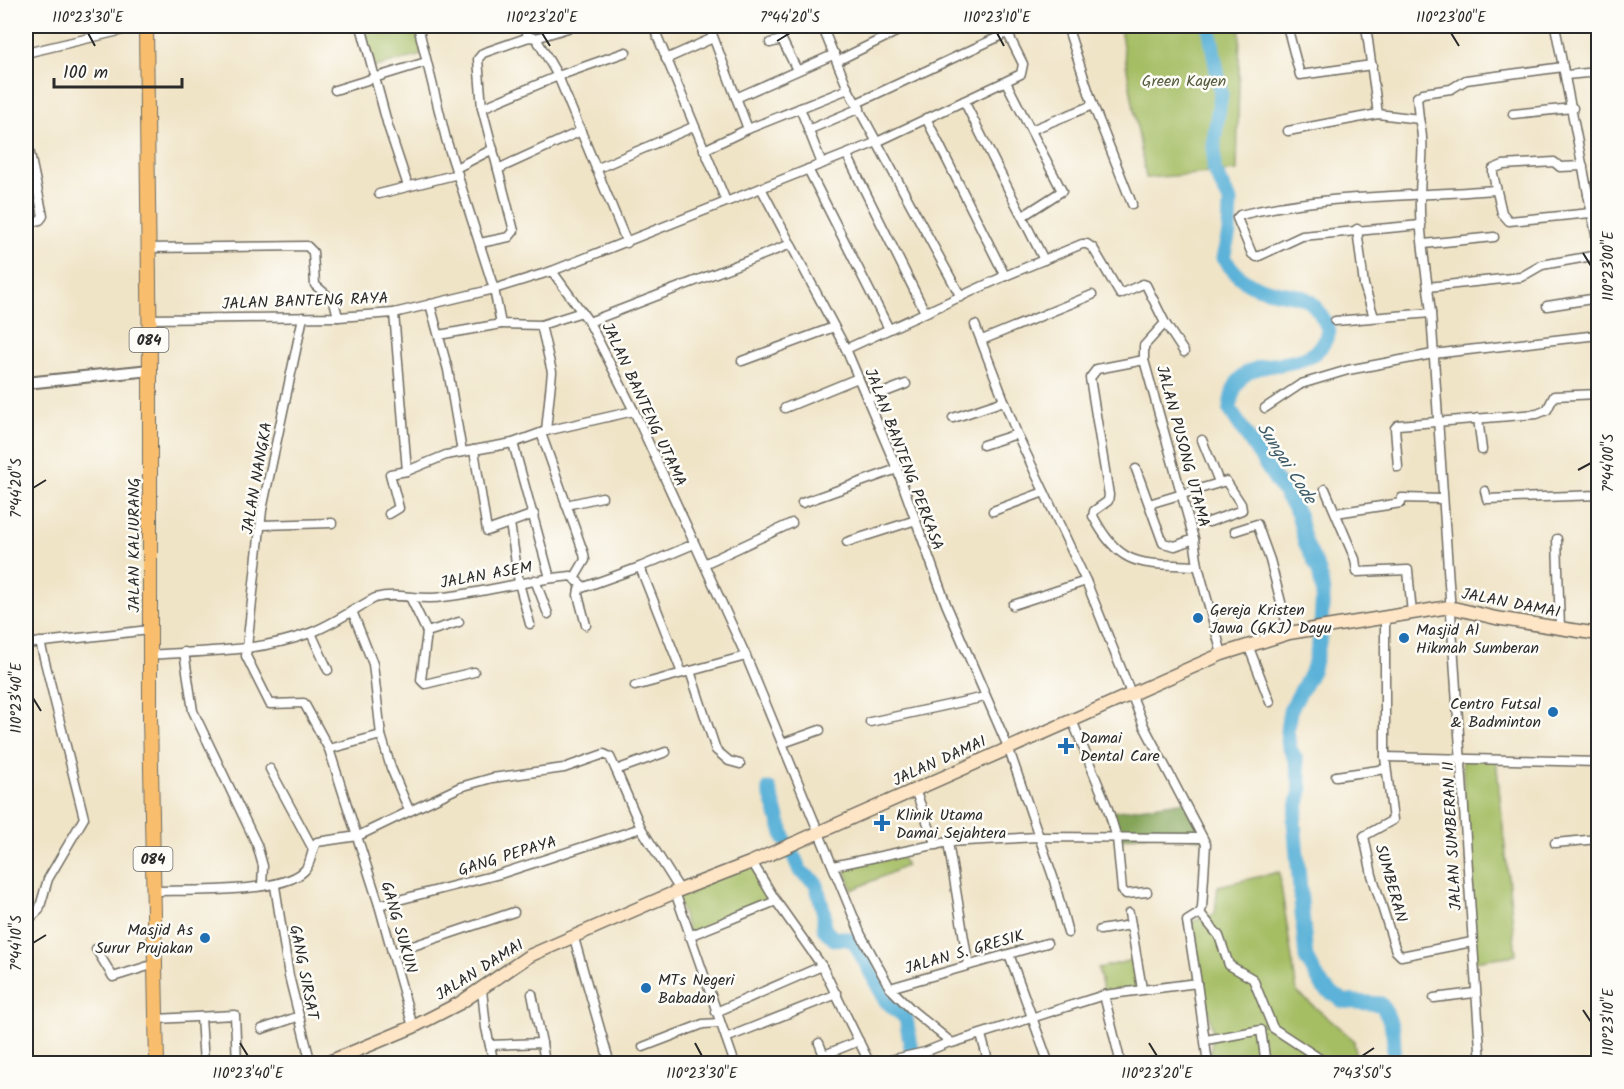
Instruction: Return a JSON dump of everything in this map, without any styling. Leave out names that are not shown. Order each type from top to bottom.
[{"type":"main road","name":"JALAN KALIURANG","points":[[146,26],[150,370],[149,630],[157,1064]]},
{"type":"main road","name":"JALAN DAMAI","points":[[324,1064],[413,1027],[482,990],[529,956],[677,891],[752,862],[1008,747],[1222,654],[1248,645],[1289,633],[1449,608],[1599,634]]},
{"type":"street","points":[[26,52],[140,26]]},
{"type":"street","points":[[361,26],[388,126],[408,186]]},
{"type":"street","points":[[418,26],[457,171],[494,289],[501,324]]},
{"type":"street","points":[[524,26],[558,76],[627,243]]},
{"type":"street","points":[[480,243],[509,237],[514,231],[482,108],[477,64],[480,55],[574,26]]},
{"type":"street","points":[[653,26],[693,127],[726,201]]},
{"type":"street","points":[[709,26],[748,129]]},
{"type":"street","points":[[822,26],[848,89],[961,297]]},
{"type":"street","points":[[736,98],[797,70],[836,57],[908,26]]},
{"type":"street","points":[[1067,26],[1093,105],[1132,204]]},
{"type":"street","points":[[1287,26],[1300,75],[1372,64]]},
{"type":"street","points":[[1366,26],[1378,114]]},
{"type":"street","points":[[1555,26],[1599,245]]},
{"type":"street","points":[[494,289],[552,272],[726,201],[847,155],[1022,74],[1023,64],[1005,29],[859,106],[808,130]]},
{"type":"street","points":[[666,59],[713,38]]},
{"type":"street","points":[[770,43],[782,40],[797,70]]},
{"type":"street","points":[[482,108],[558,76],[626,52]]},
{"type":"street","points":[[335,90],[426,62]]},
{"type":"street","points":[[1564,71],[1599,72]]},
{"type":"street","name":"JALAN SUMBERAN II","points":[[1480,1064],[1460,776],[1462,757],[1436,422],[1431,313],[1420,225],[1423,159],[1417,97],[1424,93],[1451,89],[1466,80],[1564,71]]},
{"type":"street","points":[[1006,82],[1062,190],[1059,195],[1023,216]]},
{"type":"street","points":[[704,150],[748,129],[848,89]]},
{"type":"street","points":[[964,101],[1044,260]]},
{"type":"street","points":[[1031,130],[1093,105]]},
{"type":"street","points":[[800,108],[822,164]]},
{"type":"street","points":[[1513,114],[1573,108]]},
{"type":"street","points":[[1288,131],[1378,114],[1419,119]]},
{"type":"street","points":[[926,118],[1005,276]]},
{"type":"street","points":[[596,169],[693,127]]},
{"type":"street","points":[[498,169],[581,131]]},
{"type":"street","points":[[26,135],[43,216],[40,220],[26,224]]},
{"type":"street","points":[[379,194],[457,171],[493,149]]},
{"type":"street","points":[[847,155],[925,312]]},
{"type":"street","points":[[1583,166],[1560,167],[1554,162],[1497,166],[1493,174],[1495,190],[1503,216],[1509,221],[1592,213]]},
{"type":"street","points":[[808,169],[889,329]]},
{"type":"street","name":"JALAN BANTENG PERKASA","points":[[761,188],[846,349],[897,469],[931,565],[1008,747],[1053,877],[1068,933]]},
{"type":"street","points":[[1420,225],[1357,229],[1302,236],[1257,257],[1252,254],[1237,218],[1240,215],[1269,207],[1305,202],[1495,190]]},
{"type":"street","points":[[1588,195],[1599,194]]},
{"type":"street","points":[[1357,229],[1364,285],[1374,317]]},
{"type":"street","points":[[1424,244],[1494,237]]},
{"type":"street","points":[[590,322],[791,244]]},
{"type":"street","points":[[846,349],[1005,276],[1082,244],[1090,245],[1118,292],[1123,295],[1145,284],[1184,351]]},
{"type":"street","points":[[148,248],[307,246],[313,252],[315,285],[334,301],[338,317]]},
{"type":"street","points":[[1428,287],[1521,277],[1542,265],[1599,255]]},
{"type":"street","name":"JALAN BANTENG UTAMA","points":[[552,272],[590,322],[633,411],[746,656],[861,935],[890,988],[950,1042]]},
{"type":"street","name":"JALAN BANTENG RAYA","points":[[149,319],[338,317],[394,313],[494,289]]},
{"type":"street","points":[[982,340],[1092,295]]},
{"type":"street","points":[[1547,306],[1599,298]]},
{"type":"street","points":[[430,304],[439,335],[462,452]]},
{"type":"street","points":[[439,335],[501,324],[541,325],[582,312]]},
{"type":"street","points":[[394,313],[407,471]]},
{"type":"street","points":[[1335,321],[1431,313]]},
{"type":"street","name":"JALAN NANGKA","points":[[247,646],[269,474],[303,317]]},
{"type":"street","name":"JALAN PUSONG UTAMA","points":[[1166,323],[1144,346],[1144,360],[1194,539],[1198,566],[1222,654]]},
{"type":"street","points":[[541,325],[552,372],[543,432],[585,560],[575,577],[583,586]]},
{"type":"street","points":[[975,325],[1017,434],[1086,581],[1159,758],[1202,838],[1206,852],[1200,913],[1219,936],[1229,965],[1253,979],[1273,1028],[1328,1064]]},
{"type":"street","points":[[742,361],[834,327]]},
{"type":"street","points":[[1265,408],[1284,393],[1316,378],[1433,354],[1599,335]]},
{"type":"street","points":[[1144,360],[1097,369],[1090,378],[1109,495],[1108,501],[1094,511],[1093,516],[1112,545],[1127,558],[1143,564],[1198,566]]},
{"type":"street","points":[[26,383],[150,370]]},
{"type":"street","points":[[785,408],[858,378]]},
{"type":"street","points":[[867,399],[906,384]]},
{"type":"street","points":[[1398,467],[1396,427],[1538,414],[1548,408],[1554,396],[1599,394]]},
{"type":"street","points":[[953,418],[1004,401]]},
{"type":"street","points":[[389,514],[399,508],[390,474],[407,471],[446,455],[513,443],[543,432],[633,411]]},
{"type":"street","points":[[1478,418],[1482,450]]},
{"type":"street","points":[[983,445],[1017,434]]},
{"type":"street","points":[[1202,440],[1219,482]]},
{"type":"street","points":[[513,443],[550,578]]},
{"type":"street","points":[[474,450],[487,531],[534,514]]},
{"type":"street","points":[[802,503],[897,469]]},
{"type":"street","points":[[1136,469],[1163,543],[1175,546],[1194,539]]},
{"type":"street","points":[[1149,504],[1226,481],[1243,507],[1239,511],[1209,522]]},
{"type":"street","points":[[1325,489],[1355,559],[1357,572],[1408,570],[1412,614]]},
{"type":"street","points":[[1485,491],[1485,498],[1495,500],[1599,495]]},
{"type":"street","points":[[993,511],[1044,492]]},
{"type":"street","points":[[566,505],[602,497]]},
{"type":"street","points":[[1336,513],[1401,503],[1402,498],[1442,499]]},
{"type":"street","points":[[847,542],[916,520]]},
{"type":"street","points":[[261,525],[332,523]]},
{"type":"street","points":[[510,523],[519,583],[530,624]]},
{"type":"street","points":[[704,564],[792,523]]},
{"type":"street","points":[[1235,531],[1257,524],[1270,560],[1289,633]]},
{"type":"street","points":[[1557,539],[1560,628]]},
{"type":"street","points":[[586,625],[578,595],[579,589],[583,586],[640,567],[694,544]]},
{"type":"street","points":[[640,567],[686,672],[716,750],[729,761],[740,764]]},
{"type":"street","name":"JALAN ASEM","points":[[150,655],[262,646],[311,633],[375,597],[394,593],[440,598],[535,580],[575,577]]},
{"type":"street","points":[[535,580],[548,614]]},
{"type":"street","points":[[1013,605],[1086,581]]},
{"type":"street","points":[[407,596],[427,632],[421,680],[425,684],[474,672]]},
{"type":"street","points":[[352,611],[375,670],[381,735],[391,768],[409,810]]},
{"type":"street","name":"SUMBERAN","points":[[1385,618],[1385,757],[1393,820],[1365,832],[1364,840],[1396,951],[1406,956],[1472,942]]},
{"type":"street","points":[[427,632],[459,622]]},
{"type":"street","points":[[26,644],[149,630]]},
{"type":"street","points":[[311,633],[328,670]]},
{"type":"street","points":[[26,922],[39,910],[48,879],[84,818],[40,642]]},
{"type":"street","points":[[1248,645],[1270,702]]},
{"type":"street","name":"GANG SUKUN","points":[[247,646],[246,656],[270,704],[304,703],[330,749],[379,905],[413,1027]]},
{"type":"street","points":[[184,652],[193,711],[257,845],[263,866],[262,886]]},
{"type":"street","points":[[635,686],[746,656]]},
{"type":"street","points":[[870,722],[985,697]]},
{"type":"street","points":[[1072,720],[1099,784],[1117,838],[1122,890],[1126,894],[1147,892]]},
{"type":"street","points":[[783,743],[820,730]]},
{"type":"street","points":[[330,749],[381,735]]},
{"type":"street","points":[[616,770],[666,752]]},
{"type":"street","points":[[153,891],[275,886],[303,873],[309,866],[317,842],[358,836],[460,787],[492,778],[564,768],[601,754],[610,757],[641,828],[677,891],[689,936],[735,1064]]},
{"type":"street","points":[[1385,757],[1599,762]]},
{"type":"street","points":[[270,769],[313,849]]},
{"type":"street","points":[[1336,776],[1386,769]]},
{"type":"street","points":[[915,790],[936,845]]},
{"type":"street","name":"GANG PEPAYA","points":[[379,905],[500,874],[641,828]]},
{"type":"street","points":[[834,866],[948,842],[1038,837],[1202,838]]},
{"type":"street","points":[[1555,843],[1599,839]]},
{"type":"street","points":[[948,842],[968,963]]},
{"type":"street","points":[[752,862],[776,901],[822,966],[857,1041],[871,1064],[925,1052],[950,1042],[959,1042],[1030,1017],[1104,995],[1197,983]]},
{"type":"street","name":"GANG SIRSAT","points":[[275,886],[297,1017],[311,1064]]},
{"type":"street","points":[[689,936],[776,901]]},
{"type":"street","points":[[392,953],[514,912]]},
{"type":"street","points":[[1129,913],[1142,989]]},
{"type":"street","points":[[1200,913],[1187,921],[1208,1064]]},
{"type":"street","points":[[1100,930],[1131,925]]},
{"type":"street","points":[[574,938],[610,1064]]},
{"type":"street","name":"JALAN S. GRESIK","points":[[890,988],[968,963],[1047,943]]},
{"type":"street","points":[[96,949],[112,977],[155,964]]},
{"type":"street","points":[[1008,954],[1049,1064]]},
{"type":"street","points":[[716,1012],[822,966]]},
{"type":"street","points":[[482,990],[494,1064]]},
{"type":"street","points":[[1434,998],[1474,993]]},
{"type":"street","points":[[532,994],[545,1064]]},
{"type":"street","points":[[726,1038],[835,995]]},
{"type":"street","points":[[1104,995],[1119,1056]]},
{"type":"street","points":[[156,1019],[236,1015],[237,1064]]},
{"type":"street","points":[[201,1017],[204,1064]]},
{"type":"street","points":[[262,1029],[297,1017]]},
{"type":"street","points":[[643,1047],[703,1024],[720,1023]]},
{"type":"street","points":[[1206,1040],[1261,1029],[1266,1064]]},
{"type":"street","points":[[981,1035],[989,1064]]},
{"type":"street","points":[[819,1043],[825,1059],[857,1041]]},
{"type":"street","points":[[490,1045],[542,1042]]},
{"type":"green space","points":[[361,26],[416,26],[422,55],[375,67]]},
{"type":"green space","name":"Green Kayen","points":[[1240,26],[1237,171],[1146,178],[1120,29]]},
{"type":"green space","points":[[1462,757],[1496,758],[1516,955],[1473,961]]},
{"type":"green space","points":[[1187,801],[1197,812],[1207,840],[1157,832],[1122,839],[1111,812]]},
{"type":"green space","points":[[899,852],[906,866],[852,890],[846,871],[850,863]]},
{"type":"green space","points":[[753,864],[774,901],[689,935],[676,893]]},
{"type":"green space","points":[[1279,872],[1297,992],[1354,1040],[1356,1063],[1209,1063],[1213,1033],[1191,922],[1215,914],[1218,886]]},
{"type":"green space","points":[[1134,960],[1140,988],[1104,993],[1098,968]]},
{"type":"waterway","name":"Sungai Code","points":[[1209,26],[1221,94],[1214,140],[1214,170],[1230,201],[1229,233],[1223,258],[1237,274],[1250,284],[1269,291],[1300,296],[1307,300],[1315,306],[1329,331],[1319,348],[1306,358],[1258,368],[1244,375],[1235,388],[1230,410],[1298,514],[1305,542],[1319,571],[1323,592],[1320,639],[1313,669],[1290,711],[1287,731],[1289,747],[1296,760],[1301,790],[1294,821],[1306,958],[1323,987],[1343,1001],[1381,1004],[1389,1018],[1393,1032],[1392,1064]]},
{"type":"waterway","points":[[769,789],[785,840]]},
{"type":"waterway","points":[[791,849],[800,871],[816,883],[824,914],[824,929],[834,939],[843,938],[854,941],[886,1001],[906,1018],[914,1064]]},
{"type":"place","name":"Gereja Kristen Jawa (GKJ) Dayu","points":[[1198,618]]},
{"type":"place","name":"Masjid Al Hikmah Sumberan","points":[[1404,638]]},
{"type":"place","name":"Centro Futsal & Badminton","points":[[1553,712]]},
{"type":"place","name":"Damai Dental Care","points":[[1066,746]]},
{"type":"place","name":"Klinik Utama Damai Sejahtera","points":[[882,823]]},
{"type":"place","name":"Masjid As Surur Prujakan","points":[[205,938]]},
{"type":"place","name":"MTs Negeri Babadan","points":[[646,988]]}]
